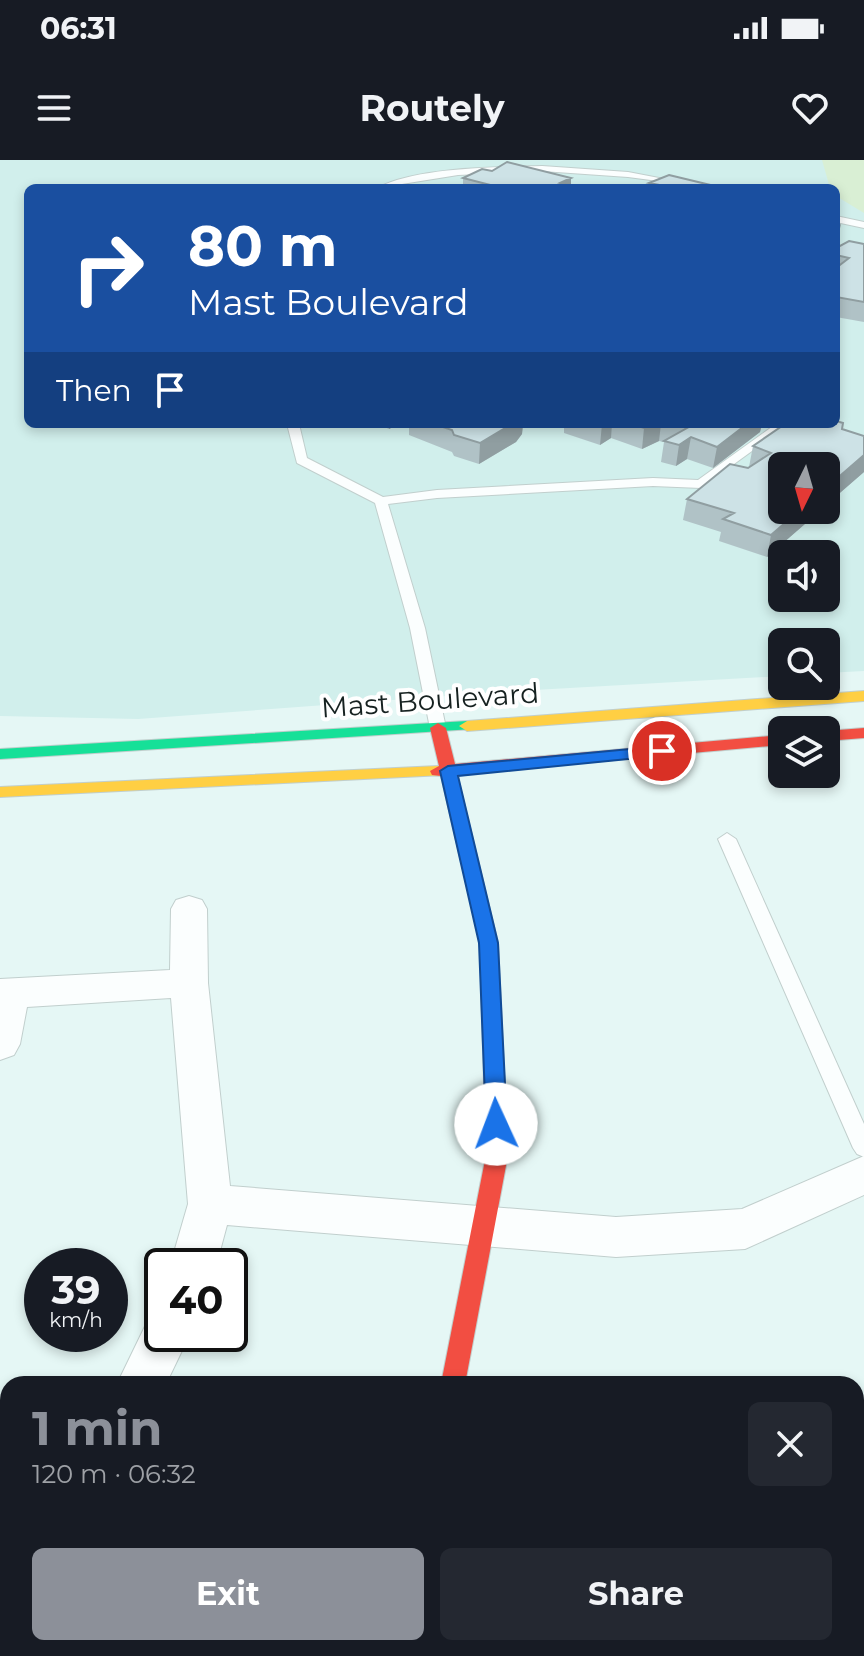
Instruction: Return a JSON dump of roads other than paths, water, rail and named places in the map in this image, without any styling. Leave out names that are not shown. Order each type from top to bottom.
[{"type":"main road","name":"Mast Boulevard","points":[[0,754],[438,728],[864,696]]},
{"type":"main road","points":[[438,728],[489,943],[497,1155],[455,1376]]},
{"type":"main road","points":[[840,735],[864,733]]},
{"type":"main road","points":[[0,792],[448,771],[768,741]]},
{"type":"street","points":[[189,909],[189,983],[210,1204],[198,1248]]},
{"type":"street","points":[[0,1044],[6,994],[189,983]]},
{"type":"street","points":[[210,1204],[616,1237],[745,1229],[864,1175]]},
{"type":"street","points":[[145,1376],[157,1352]]},
{"type":"lane","points":[[390,184],[410,175],[455,166],[513,165],[619,171],[686,184]]},
{"type":"lane","points":[[840,220],[864,225]]},
{"type":"lane","points":[[294,428],[301,460],[381,501],[437,494],[653,482],[701,484],[778,428]]},
{"type":"lane","points":[[381,501],[390,546],[408,597],[429,675],[438,728]]},
{"type":"lane","points":[[727,839],[864,1148]]}]
